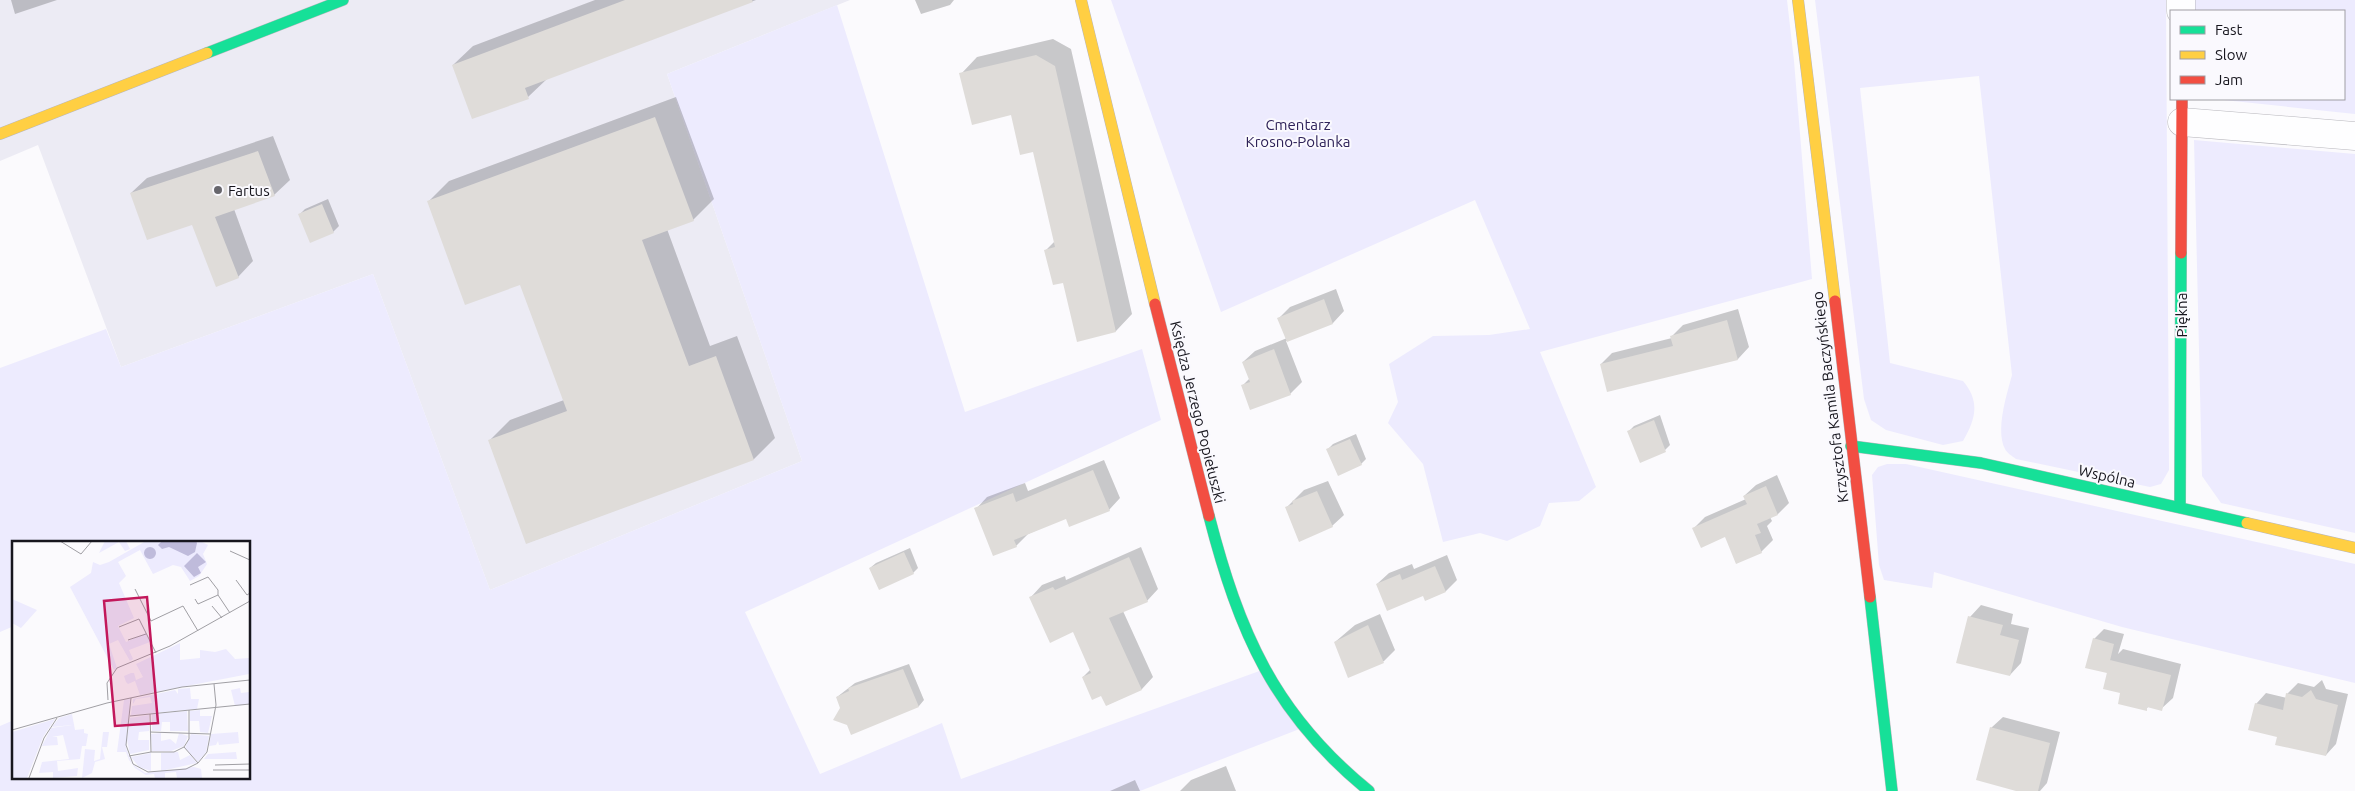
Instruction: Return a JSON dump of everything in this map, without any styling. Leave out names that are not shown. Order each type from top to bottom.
[{"type":"street","points":[[0,134],[342,0]]},
{"type":"street","name":"Księdza Jerzego Popiełuszki","points":[[1081,0],[1181,410],[1224,570],[1242,624],[1265,670],[1302,728],[1339,767],[1370,791]]},
{"type":"street","name":"Krzysztofa Kamila Baczyńskiego","points":[[1798,0],[1881,684],[1892,791]]},
{"type":"street","name":"Piękna","points":[[2180,508],[2182,110],[2355,136]]},
{"type":"street","name":"Wspólna","points":[[1851,446],[1981,463],[2355,548]]},
{"type":"shaded area","points":[[0,0],[850,0],[667,74],[802,461],[490,590],[373,274],[121,367],[38,145],[0,161]]},
{"type":"green space","name":"Cmentarz Krosno-Polanka","points":[[1111,0],[1787,0],[1794,61],[1812,279],[1540,352],[1596,487],[1579,501],[1549,503],[1540,526],[1507,541],[1480,533],[1443,542],[1423,464],[1388,423],[1398,402],[1389,364],[1433,336],[1489,335],[1530,329],[1475,200],[1221,312]]},
{"type":"green space","points":[[1815,0],[2166,0],[2169,470],[2161,484],[2150,487],[2016,459],[2005,449],[2001,432],[2005,402],[2012,375],[1979,76],[1860,88],[1890,363],[1963,381],[1969,389],[1974,404],[1971,426],[1963,441],[1943,445],[1886,430],[1871,420],[1864,399]]},
{"type":"green space","points":[[2194,0],[2355,0],[2355,114],[2223,100],[2345,100],[2345,10],[2194,10]]},
{"type":"green space","points":[[837,5],[965,412],[1142,349],[1161,420],[745,612],[820,774],[942,723],[961,779],[1265,669],[1302,728],[1140,791],[0,791],[0,726],[12,721],[12,778],[250,778],[250,541],[12,541],[12,627],[0,632],[0,368],[106,329],[121,367],[373,274],[490,590],[802,461],[667,74]]},
{"type":"green space","points":[[2194,140],[2355,154],[2355,533],[2221,503],[2202,476]]},
{"type":"green space","points":[[1887,464],[1906,464],[2355,564],[2355,683],[2122,627],[1934,572],[1932,588],[1884,580],[1879,565],[1872,475],[1878,467]]},
{"type":"building","points":[[625,0],[752,0],[753,2],[525,88],[529,99],[472,119],[452,65]]},
{"type":"building","points":[[1036,55],[1055,66],[1116,332],[1077,342],[1063,283],[1053,285],[1044,250],[1055,247],[1033,152],[1020,155],[1011,115],[972,125],[959,73]]},
{"type":"building","points":[[655,117],[694,221],[642,240],[689,366],[716,356],[754,460],[526,544],[488,440],[567,411],[520,285],[465,305],[427,201]]},
{"type":"building","points":[[258,151],[275,196],[215,217],[239,278],[216,287],[192,225],[147,240],[130,193]]},
{"type":"building","points":[[322,204],[334,233],[310,243],[298,214]]},
{"type":"building","points":[[1324,299],[1333,324],[1287,342],[1277,318]]},
{"type":"building","points":[[1727,320],[1738,360],[1607,392],[1600,364],[1673,346],[1670,336]]},
{"type":"building","points":[[1274,349],[1291,395],[1250,410],[1241,385],[1250,382],[1242,362]]},
{"type":"building","points":[[1654,420],[1666,452],[1640,463],[1627,431]]},
{"type":"building","points":[[1350,439],[1362,465],[1338,476],[1326,449]]},
{"type":"building","points":[[1093,470],[1110,511],[1069,527],[1066,519],[1014,540],[1017,547],[993,556],[974,508],[1013,493],[1016,502]]},
{"type":"building","points":[[1766,486],[1778,515],[1757,524],[1761,533],[1755,535],[1762,553],[1736,564],[1725,537],[1701,548],[1692,528],[1747,504],[1743,496]]},
{"type":"building","points":[[1317,491],[1333,527],[1299,542],[1285,507],[1293,504],[1292,501]]},
{"type":"building","points":[[904,552],[914,574],[879,590],[869,568]]},
{"type":"building","points":[[1129,557],[1148,602],[1109,618],[1142,690],[1106,706],[1101,696],[1092,700],[1082,677],[1091,673],[1073,632],[1050,643],[1029,597],[1053,587],[1055,590]]},
{"type":"building","points":[[1435,566],[1446,592],[1425,601],[1423,596],[1387,611],[1376,584],[1400,574],[1402,580]]},
{"type":"building","points":[[1968,616],[2003,625],[2000,635],[2019,640],[2010,676],[1956,663]]},
{"type":"building","points":[[1368,625],[1384,663],[1348,678],[1334,642]]},
{"type":"building","points":[[2093,638],[2114,644],[2107,673],[2085,668]]},
{"type":"building","points":[[2110,660],[2171,675],[2162,711],[2147,707],[2147,711],[2118,704],[2120,693],[2103,689]]},
{"type":"building","points":[[903,669],[919,707],[851,735],[847,725],[833,720],[840,708],[836,697],[849,691],[848,688]]},
{"type":"building","points":[[2311,690],[2316,699],[2338,705],[2326,756],[2275,745],[2277,737],[2248,730],[2255,703],[2283,710],[2286,693],[2302,697]]},
{"type":"building","points":[[1990,727],[2050,743],[2038,791],[2016,791],[1976,780]]},
{"type":"traffic: fast","points":[[207,53],[343,0]]},
{"type":"traffic: fast","points":[[2180,508],[2181,253]]},
{"type":"traffic: fast","points":[[1851,446],[1981,463],[2247,523]]},
{"type":"traffic: fast","points":[[1209,516],[1233,597],[1248,634],[1265,668],[1285,701],[1308,732],[1336,762],[1369,791]]},
{"type":"traffic: fast","points":[[1870,597],[1892,791]]},
{"type":"traffic: slow","points":[[1081,0],[1155,304]]},
{"type":"traffic: slow","points":[[1798,0],[1835,301]]},
{"type":"traffic: slow","points":[[0,134],[207,53]]},
{"type":"traffic: slow","points":[[2247,523],[2355,548]]},
{"type":"traffic: jam","points":[[2181,253],[2182,100]]},
{"type":"traffic: jam","points":[[1835,301],[1870,597]]},
{"type":"traffic: jam","points":[[1155,304],[1209,516]]},
{"type":"place","name":"Fartus","points":[[218,190]]}]
